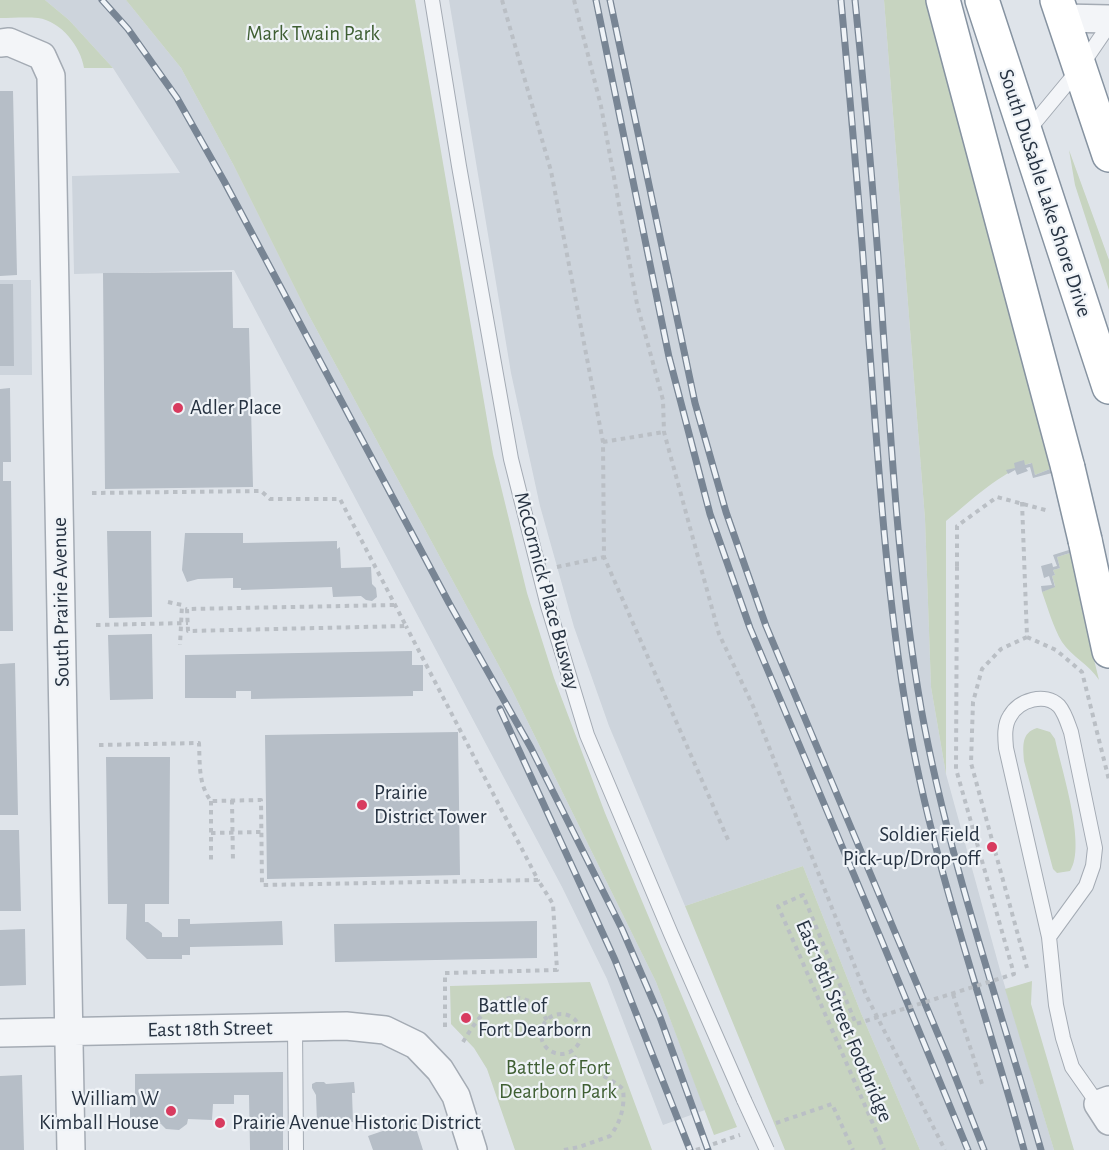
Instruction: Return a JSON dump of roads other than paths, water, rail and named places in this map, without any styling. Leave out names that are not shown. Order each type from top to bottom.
[{"type":"highway","points":[[943,0],[1068,468],[1109,651]]},
{"type":"highway","name":"South DuSable Lake Shore Drive","points":[[982,0],[1109,387]]},
{"type":"highway","points":[[1060,9],[1109,155]]},
{"type":"street","points":[[1060,9],[1109,19]]},
{"type":"street","name":"South Prairie Avenue","points":[[0,43],[9,42],[42,56],[51,76],[71,1150]]},
{"type":"street","name":"East 18th Street","points":[[0,1033],[346,1026],[385,1030],[416,1045],[440,1070],[456,1096],[473,1150]]},
{"type":"lane","name":"McCormick Place Busway","points":[[432,0],[459,166],[512,459],[539,571],[587,735],[671,934],[767,1150]]},
{"type":"lane","points":[[1025,134],[1079,69],[1109,25]]},
{"type":"lane","points":[[1049,937],[1086,886],[1093,866],[1095,848],[1066,717],[1059,706],[1049,700],[1033,699],[1019,706],[1010,716],[1005,730],[1006,748],[1049,937],[1056,1005],[1063,1038],[1072,1067],[1105,1108]]},
{"type":"lane","points":[[295,1027],[296,1150]]},
{"type":"railway","points":[[102,0],[128,29],[177,98],[224,181],[449,603],[531,748],[622,929],[660,1017],[708,1150]]},
{"type":"railway","points":[[596,0],[669,357],[710,514],[750,628],[968,1150]]},
{"type":"railway","points":[[610,0],[695,403],[726,512],[766,626],[948,1058],[984,1150]]},
{"type":"railway","points":[[841,0],[883,518],[906,708],[916,764],[943,875],[1024,1150]]},
{"type":"railway","points":[[855,0],[874,205],[897,518],[913,661],[945,820],[975,930],[1041,1150]]},
{"type":"railway","points":[[500,709],[615,960],[690,1150]]},
{"type":"place","name":"Adler Place","points":[[178,408]]},
{"type":"place","name":"Prairie District Tower","points":[[362,805]]},
{"type":"place","name":"Soldier Field Pick-up/Drop-off","points":[[992,847]]},
{"type":"place","name":"Battle of Fort Dearborn","points":[[466,1018]]},
{"type":"place","name":"William W Kimball House","points":[[171,1111]]},
{"type":"place","name":"Prairie Avenue Historic District","points":[[220,1123]]},
{"type":"park label","name":"Mark Twain Park","points":[[313,34]]},
{"type":"park label","name":"Battle of Fort Dearborn Park","points":[[558,1080]]}]
